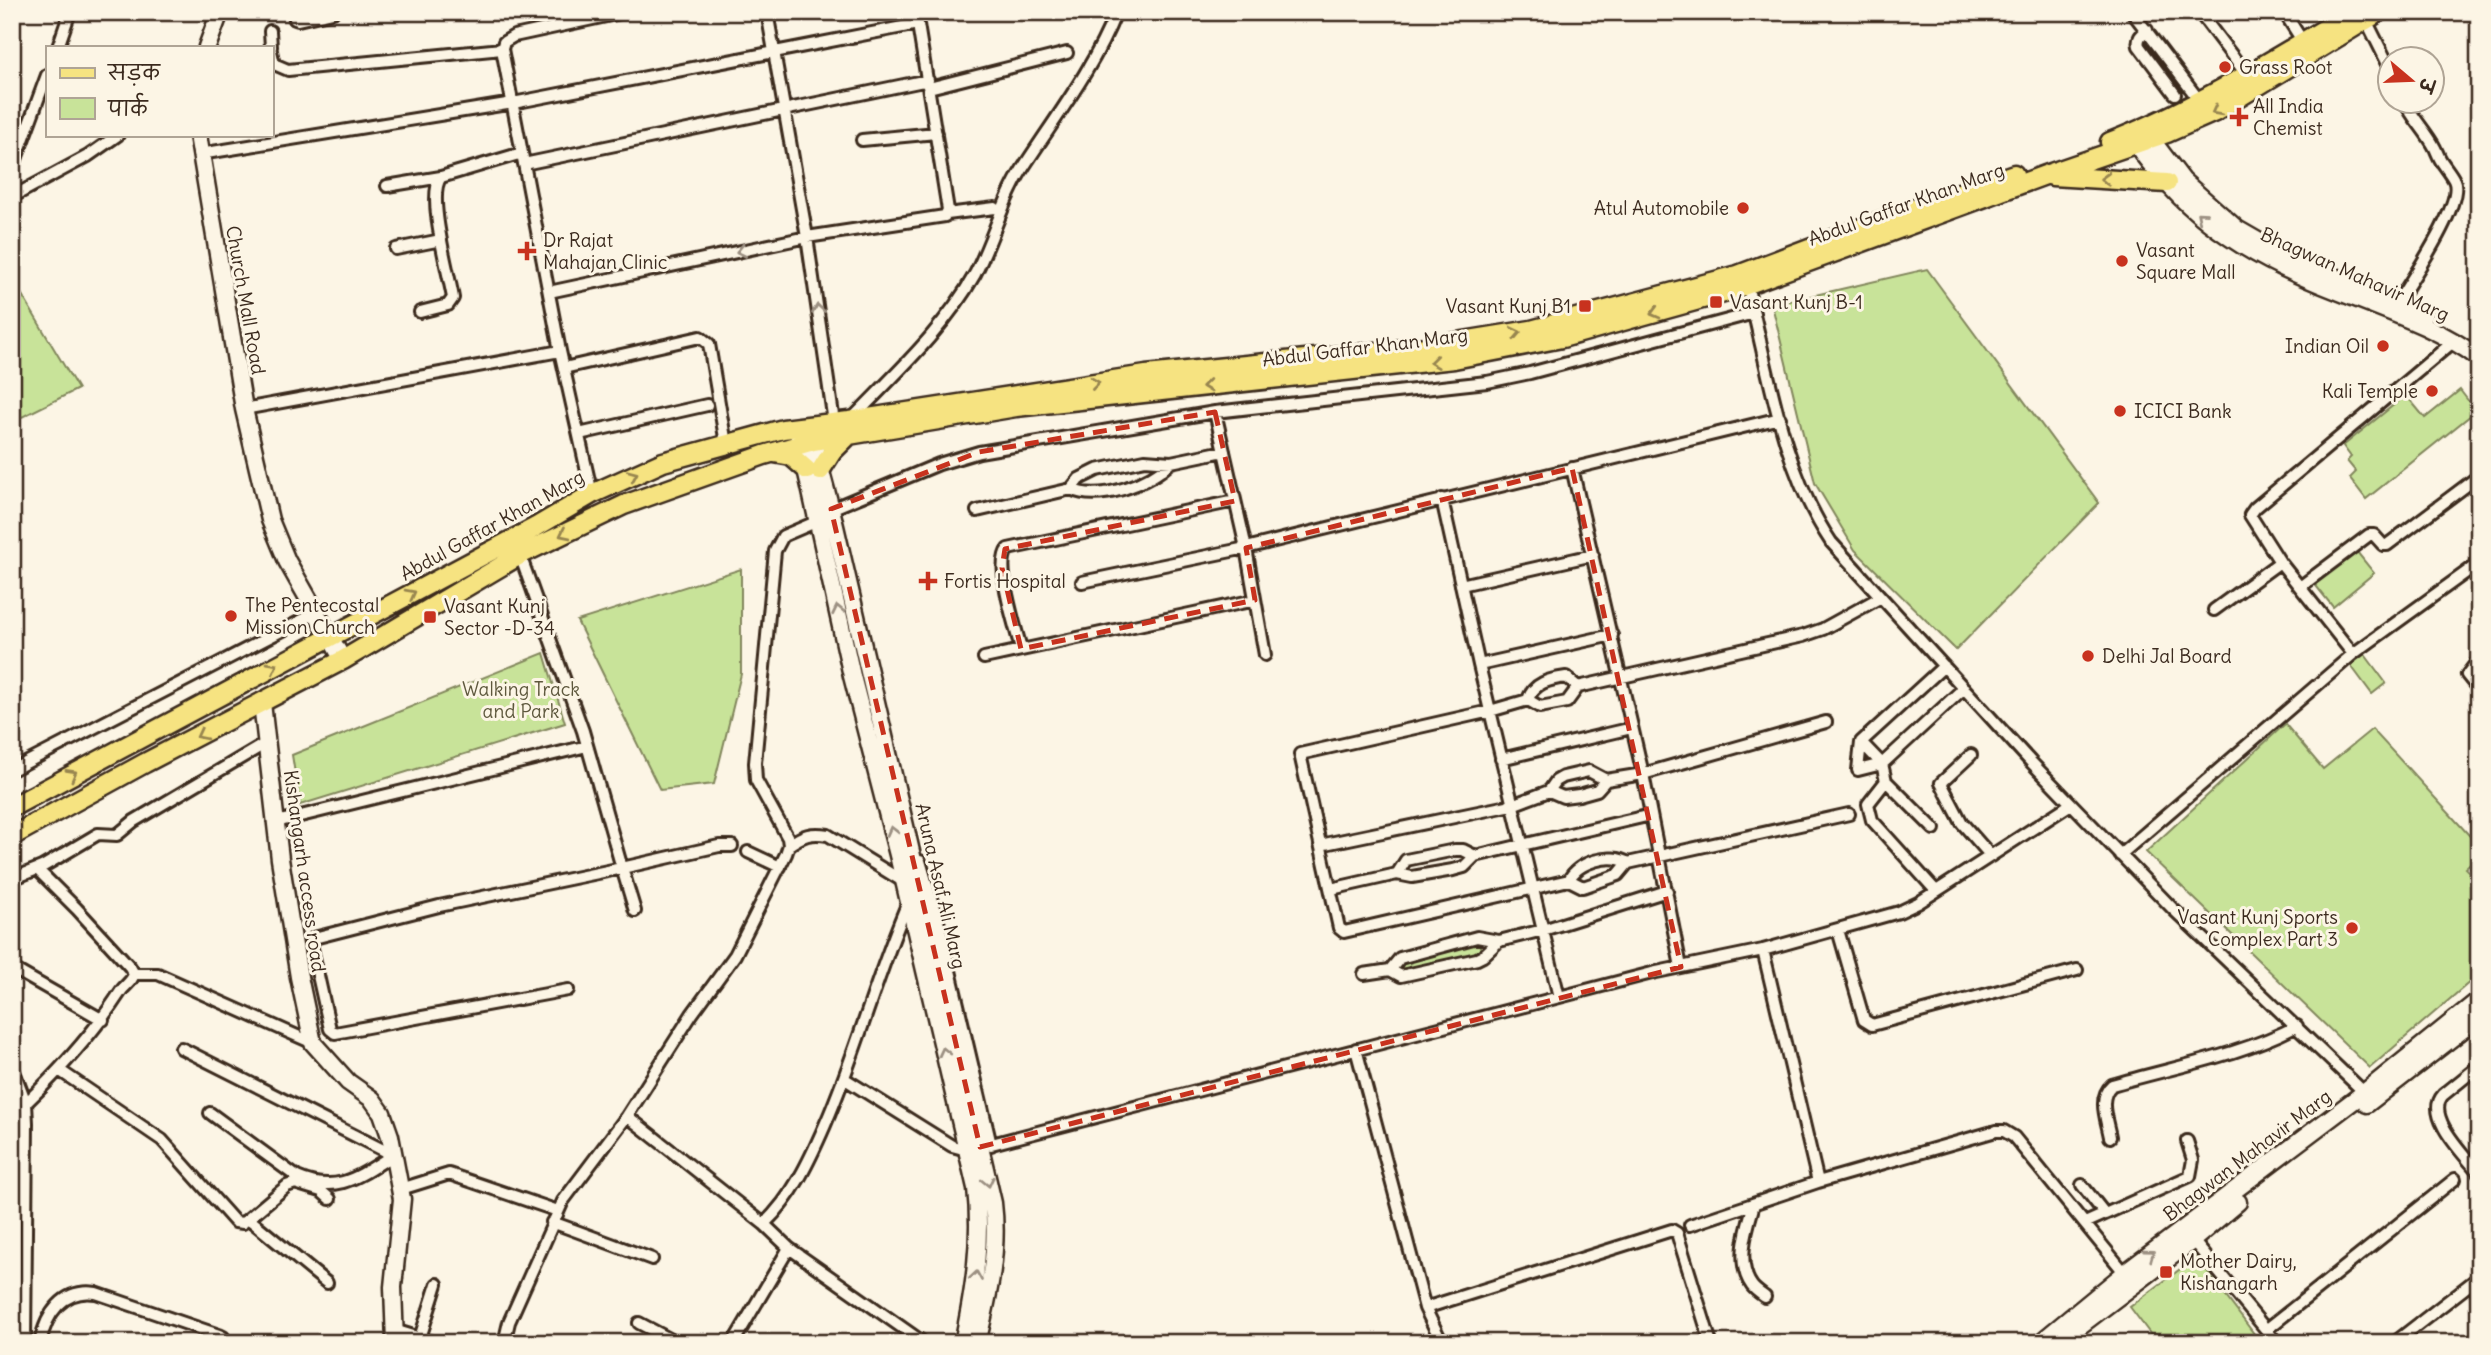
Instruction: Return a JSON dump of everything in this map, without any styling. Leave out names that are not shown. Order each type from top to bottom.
[{"type":"main road","name":"Abdul Gaffar Khan Marg","points":[[844,426],[1146,375],[1426,347],[1531,330],[1738,275],[1966,189],[2215,112],[2366,15]]},
{"type":"main road","name":"Abdul Gaffar Khan Marg","points":[[844,426],[1468,357],[1601,328],[1747,285],[2042,176],[2141,136],[2303,42],[2366,15]]},
{"type":"main road","points":[[2042,176],[2167,183]]},
{"type":"main road","points":[[800,433],[844,426]]},
{"type":"main road","points":[[764,455],[779,453],[791,456],[814,470],[832,452],[844,426]]},
{"type":"main road","name":"Abdul Gaffar Khan Marg","points":[[12,807],[536,527],[592,494],[663,462],[726,444],[800,433]]},
{"type":"main road","name":"Abdul Gaffar Khan Marg","points":[[262,704],[343,660],[520,555],[624,505],[764,455],[800,433]]},
{"type":"main road","points":[[12,835],[262,704]]},
{"type":"street","points":[[58,46],[71,12]]},
{"type":"street","points":[[206,46],[220,12]]},
{"type":"street","points":[[295,12],[296,20],[333,12]]},
{"type":"street","points":[[592,494],[560,351],[502,48],[504,42],[514,36],[625,12]]},
{"type":"street","points":[[768,12],[828,377],[844,426],[921,347],[960,298],[982,260],[1015,181],[1090,64],[1116,12]]},
{"type":"street","points":[[2132,12],[2199,100]]},
{"type":"street","points":[[2199,12],[2246,75]]},
{"type":"street","points":[[2284,12],[2303,42]]},
{"type":"street","points":[[2366,15],[2379,46]]},
{"type":"street","points":[[200,154],[513,103],[774,51],[917,18],[947,214]]},
{"type":"street","points":[[2147,30],[2140,36],[2139,46],[2175,94]]},
{"type":"street","points":[[270,31],[271,46]]},
{"type":"street","points":[[273,59],[274,64],[288,70],[502,48]]},
{"type":"street","points":[[387,186],[928,84],[1067,53]]},
{"type":"street","points":[[12,170],[46,78]]},
{"type":"street","points":[[2397,308],[2447,219],[2457,191],[2455,182],[2434,146],[2411,116]]},
{"type":"street","points":[[862,140],[936,132]]},
{"type":"street","points":[[12,197],[88,156],[117,136]]},
{"type":"street","name":"Church Mall Road","points":[[198,136],[244,409],[258,472],[278,542],[343,660]]},
{"type":"street","name":"Bhagwan Mahavir Marg","points":[[2141,136],[2167,183],[2204,219],[2250,250],[2309,280],[2397,308],[2479,358]]},
{"type":"street","name":"Bhagwan Mahavir Marg","points":[[2141,136],[2182,181],[2246,234],[2277,252],[2397,308],[2462,334],[2479,345]]},
{"type":"street","points":[[420,312],[452,302],[435,196],[441,177]]},
{"type":"street","points":[[549,292],[807,237],[995,208]]},
{"type":"street","points":[[396,249],[441,240]]},
{"type":"street","points":[[1747,285],[1780,418],[1809,505],[1831,542],[2071,804],[2174,911],[2368,1096]]},
{"type":"street","points":[[831,509],[939,464],[979,452],[1215,412],[1487,382],[1754,313]]},
{"type":"street","points":[[564,368],[700,337],[705,339],[709,344],[726,444]]},
{"type":"street","points":[[2353,654],[2280,562],[2251,519],[2252,511],[2454,342]]},
{"type":"street","points":[[244,409],[560,351]]},
{"type":"street","points":[[579,434],[707,405]]},
{"type":"street","points":[[1215,412],[1265,655]]},
{"type":"street","points":[[1082,582],[1245,548],[1780,418]]},
{"type":"street","name":"Aruna Asaf Ali Marg","points":[[800,433],[831,509],[993,1203],[996,1238],[986,1306],[977,1343]]},
{"type":"street","points":[[1071,489],[1079,479],[1097,470],[1145,460],[1171,462],[1224,451]]},
{"type":"street","points":[[977,510],[1071,489],[1096,494],[1116,491],[1161,474],[1171,462]]},
{"type":"street","points":[[1572,468],[1661,854],[1681,967]]},
{"type":"street","name":"Aruna Asaf Ali Marg","points":[[814,470],[818,521],[852,677],[904,882],[979,1147],[976,1188],[980,1228],[978,1261],[963,1343]]},
{"type":"street","points":[[2300,587],[2369,535],[2374,535],[2383,545],[2387,545],[2479,476]]},
{"type":"street","points":[[1442,499],[1559,997]]},
{"type":"street","points":[[1021,649],[1002,568],[1004,554],[1008,549],[1235,501]]},
{"type":"street","points":[[789,845],[785,831],[756,780],[755,763],[775,551],[783,536],[818,521]]},
{"type":"street","points":[[520,555],[587,746],[635,911]]},
{"type":"street","points":[[1461,585],[1593,555]]},
{"type":"street","points":[[2214,610],[2280,562]]},
{"type":"street","points":[[2120,855],[2353,654],[2479,563]]},
{"type":"street","points":[[1528,700],[1540,707],[1559,704],[1572,698],[1578,687],[1803,636],[1823,629],[1881,597]]},
{"type":"street","points":[[984,658],[1255,600]]},
{"type":"street","points":[[12,770],[316,613]]},
{"type":"street","points":[[1479,665],[1612,635]]},
{"type":"street","points":[[2479,659],[2467,675],[2479,690]]},
{"type":"street","points":[[1944,666],[1861,741],[1858,770],[1882,764],[1964,688]]},
{"type":"street","points":[[875,671],[902,794],[940,928],[979,1147]]},
{"type":"street","points":[[1578,687],[1566,677],[1558,678],[1535,687],[1528,700],[1300,754],[1339,928],[1346,932],[1569,880],[1583,887],[1621,873],[1628,863]]},
{"type":"street","name":"Kishangarh access road","points":[[262,704],[299,976],[313,1043]]},
{"type":"street","points":[[1320,845],[1512,805],[1549,791],[1556,780],[1563,777],[1589,771],[1606,780],[1643,774],[1826,722]]},
{"type":"street","points":[[1501,759],[1632,728]]},
{"type":"street","points":[[1861,741],[1882,764],[1886,781],[1934,829]]},
{"type":"street","points":[[12,879],[37,869],[98,834],[117,835],[134,821],[266,743]]},
{"type":"street","points":[[276,822],[587,746]]},
{"type":"street","points":[[1971,755],[1941,783],[1962,823],[1991,856]]},
{"type":"street","points":[[1549,791],[1563,797],[1579,795],[1597,790],[1606,780]]},
{"type":"street","points":[[1886,781],[1868,804],[1872,820],[1936,891]]},
{"type":"street","points":[[845,1079],[952,1146],[979,1147],[1559,997],[1763,950],[1899,912],[2071,804]]},
{"type":"street","points":[[1569,880],[1581,865],[1616,858],[1628,863],[1849,814]]},
{"type":"street","points":[[1331,889],[1396,874],[1412,877],[1442,872],[1464,866],[1475,856],[1651,815]]},
{"type":"street","points":[[504,1343],[509,1322],[558,1211],[590,1163],[627,1116],[692,1014],[735,955],[789,845],[814,832],[828,835],[904,882]]},
{"type":"street","points":[[568,990],[332,1032],[311,940],[439,906],[732,846]]},
{"type":"street","points":[[1396,874],[1406,860],[1455,850],[1463,850],[1475,856]]},
{"type":"street","points":[[748,852],[780,867]]},
{"type":"street","points":[[26,1103],[60,1070],[103,1020],[134,974],[77,909],[37,869]]},
{"type":"street","points":[[1390,970],[1400,958],[1477,937],[1499,941],[1543,930],[1667,891]]},
{"type":"street","points":[[764,1224],[786,1201],[804,1171],[845,1079],[909,900]]},
{"type":"street","points":[[1838,930],[1864,1020],[1872,1026],[2077,971]]},
{"type":"street","points":[[1364,974],[1390,970],[1401,976],[1477,959],[1499,941]]},
{"type":"street","points":[[1763,950],[1818,1182]]},
{"type":"street","points":[[12,968],[103,1020]]},
{"type":"street","points":[[134,974],[158,974],[313,1043],[348,1082],[372,1099],[382,1112],[390,1136],[401,1189],[400,1228],[394,1270],[394,1336],[420,1338],[436,1343]]},
{"type":"street","name":"Bhagwan Mahavir Marg","points":[[2368,1096],[2479,1000]]},
{"type":"street","name":"Bhagwan Mahavir Marg","points":[[2040,1343],[2188,1235],[2368,1096],[2479,1017]]},
{"type":"street","points":[[2110,1137],[2103,1102],[2107,1089],[2112,1084],[2164,1072],[2266,1041],[2297,1026]]},
{"type":"street","points":[[181,1048],[393,1155]]},
{"type":"street","points":[[1356,1049],[1424,1308],[1442,1343]]},
{"type":"street","points":[[12,1066],[26,1103],[25,1343]]},
{"type":"street","points":[[2479,1066],[2443,1095],[2437,1107],[2443,1126],[2479,1173]]},
{"type":"street","points":[[60,1070],[162,1140],[234,1222],[243,1223],[287,1186],[295,1183],[321,1191],[330,1199]]},
{"type":"street","points":[[210,1113],[297,1177],[309,1182],[339,1185],[349,1182],[393,1155]]},
{"type":"street","points":[[627,1116],[764,1224],[789,1248],[924,1343]]},
{"type":"street","points":[[1690,1225],[1818,1182],[1996,1131],[2004,1131],[2014,1137],[2129,1278]]},
{"type":"street","points":[[2085,1223],[2190,1176],[2193,1160],[2187,1141]]},
{"type":"street","points":[[401,1189],[449,1174],[558,1211]]},
{"type":"street","points":[[2266,1330],[2455,1179]]},
{"type":"street","points":[[2082,1185],[2105,1214]]},
{"type":"street","points":[[1754,1204],[1744,1241],[1745,1267],[1751,1285],[1765,1297]]},
{"type":"street","points":[[249,1219],[327,1283]]},
{"type":"street","points":[[552,1222],[652,1259]]},
{"type":"street","points":[[1424,1308],[1674,1230],[1711,1343]]},
{"type":"street","points":[[2188,1235],[2277,1343]]},
{"type":"street","points":[[733,1343],[789,1248]]},
{"type":"street","points":[[12,1254],[25,1258]]},
{"type":"street","points":[[2394,1343],[2479,1277]]},
{"type":"street","name":"Bhagwan Mahavir Marg","points":[[2057,1343],[2129,1278]]},
{"type":"street","points":[[420,1338],[438,1284]]},
{"type":"street","points":[[40,1343],[46,1323],[58,1304],[68,1297],[86,1291],[219,1335],[223,1337],[224,1343]]},
{"type":"street","points":[[639,1322],[677,1343]]},
{"type":"highlighted area","points":[[1215,412],[1235,501],[1005,549],[1002,568],[1021,649],[1255,600],[1246,548],[1572,468],[1681,967],[980,1147],[831,509],[979,452]]},
{"type":"green space","points":[[1927,269],[2099,503],[1956,650],[1855,550],[1815,483],[1772,305]]},
{"type":"green space","points":[[12,278],[78,389],[12,422]]},
{"type":"green space","points":[[2460,390],[2476,411],[2366,499],[2350,478],[2356,472],[2347,461],[2351,457],[2343,446],[2406,395],[2425,418]]},
{"type":"green space","points":[[2349,542],[2374,573],[2333,607],[2308,576]]},
{"type":"green space","points":[[741,569],[741,674],[714,784],[660,790],[577,621]]},
{"type":"green space","points":[[2363,652],[2386,683],[2372,694],[2349,663]]},
{"type":"green space","name":"Walking Track and Park","points":[[544,653],[565,723],[300,805],[292,755]]},
{"type":"green space","name":"Vasant Kunj Sports Complex Part 3","points":[[2285,724],[2323,769],[2372,729],[2479,846],[2479,855],[2465,868],[2479,882],[2479,974],[2370,1068],[2146,852]]},
{"type":"green space","points":[[1479,941],[1482,956],[1388,974],[1400,962]]},
{"type":"green space","points":[[2196,1257],[2261,1343],[2157,1343],[2130,1307]]},
{"type":"place","name":"Grass Root","points":[[2225,67]]},
{"type":"place","name":"All India Chemist","points":[[2239,117]]},
{"type":"place","name":"Atul Automobile","points":[[1743,208]]},
{"type":"place","name":"Dr Rajat Mahajan Clinic","points":[[527,251]]},
{"type":"place","name":"Vasant Square Mall","points":[[2122,261]]},
{"type":"place","name":"Vasant Kunj B-1","points":[[1716,302]]},
{"type":"place","name":"Vasant Kunj B1","points":[[1585,306]]},
{"type":"place","name":"Indian Oil","points":[[2383,346]]},
{"type":"place","name":"Kali Temple","points":[[2432,391]]},
{"type":"place","name":"ICICI Bank","points":[[2120,411]]},
{"type":"place","name":"Fortis Hospital","points":[[928,581]]},
{"type":"place","name":"The Pentecostal Mission Church","points":[[231,616]]},
{"type":"place","name":"Vasant Kunj Sector -D-34","points":[[430,617]]},
{"type":"place","name":"Delhi Jal Board","points":[[2088,656]]},
{"type":"place","name":"Vasant Kunj Sports Complex Part 3","points":[[2352,928]]},
{"type":"place","name":"Mother Dairy, Kishangarh","points":[[2166,1272]]}]
